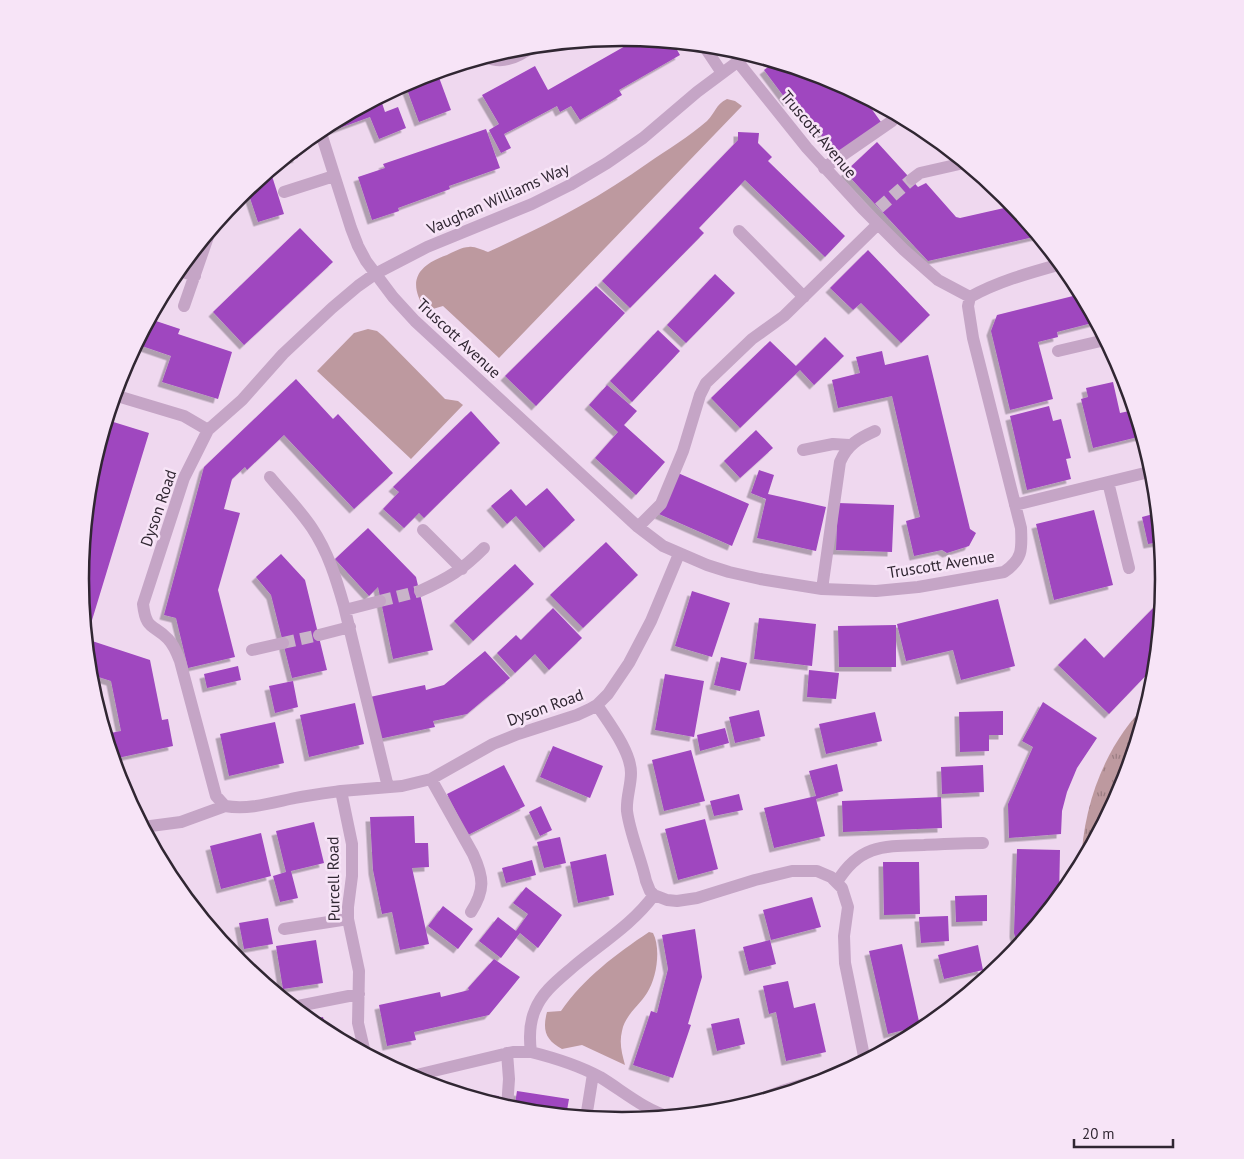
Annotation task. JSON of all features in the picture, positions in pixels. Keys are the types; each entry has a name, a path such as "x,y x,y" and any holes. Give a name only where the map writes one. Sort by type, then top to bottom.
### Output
{"street":[{"path":"709,54 722,73"},
{"path":"497,61 520,56"},
{"name":"Vaughan Williams Way","path":"375,274 427,247 500,218 570,185 643,138 697,92 741,60"},
{"name":"Truscott Avenue","path":"323,138 358,246 375,274 393,298 415,321 638,527 663,546 679,554 729,572 822,589 876,591 909,588 1004,572 1020,556 1022,545 1020,528 973,338 968,306 970,297 938,280 876,216 824,168 745,60"},
{"path":"824,168 892,120"},
{"path":"912,179 920,173 957,165"},
{"path":"284,192 334,176"},
{"path":"638,527 661,504 683,451 700,395 706,383 752,339 784,316 804,297 876,216"},
{"path":"739,230 804,297"},
{"path":"184,306 204,249"},
{"path":"970,297 990,286 1023,274 1053,266"},
{"path":"186,273 195,276"},
{"name":"Dyson Road","path":"225,806 216,796 175,647 168,638 151,627 147,622 144,616 143,604 184,478 208,430 242,400 283,354 332,308 375,274"},
{"path":"1058,351 1099,341"},
{"path":"121,397 184,416 208,430"},
{"path":"822,589 840,462 849,446 859,438 875,431"},
{"path":"803,450 833,444 849,446"},
{"path":"1015,505 1145,473"},
{"path":"270,477 311,526 322,544 336,577 350,627 388,787"},
{"path":"1108,482 1129,568"},
{"path":"423,530 462,569"},
{"path":"420,591 450,577 462,569 484,548"},
{"name":"Dyson Road","path":"341,790 402,786 431,779 494,744 590,710 608,694 629,663 651,621 679,554"},
{"path":"345,610 380,601"},
{"path":"319,635 350,627"},
{"path":"252,650 284,643"},
{"path":"597,705 619,740 629,762 631,775 628,793 628,812 646,881 654,895 667,900 686,900 792,871 817,871 825,873 837,882 845,896 848,907 844,936 845,963 864,1055"},
{"path":"431,779 479,867 482,879 481,890 479,899 471,912"},
{"path":"150,826 181,822 225,806 241,808 259,806 341,790"},
{"name":"Purcell Road","path":"341,790 352,844 353,860 348,919 358,960 358,1023 362,1045"},
{"path":"837,882 848,865 856,858 884,846 983,843"},
{"path":"531,1052 529,1038 531,1020 535,1009 550,986 626,925 645,907 654,895"},
{"path":"284,930 348,919"},
{"path":"301,1005 359,994"},
{"path":"422,1074 507,1053 531,1052 562,1060 592,1074 644,1106 658,1112"},
{"path":"507,1053 509,1080 508,1101"},
{"path":"587,1112 592,1074"}],"green space":[{"path":"727,99 735,101 742,106 499,358 443,306 426,311 420,301 416,283 418,276 428,264 466,247 473,247 488,252 570,212 610,189 686,137 707,121 718,106"},
{"path":"368,329 377,331 383,336 445,399 458,401 463,405 411,459 317,371 354,333"},
{"path":"1138,715 1115,784 1082,848 1086,820 1099,777 1120,737"},
{"path":"649,932 653,933 655,939 657,963 647,993 629,1015 624,1025 621,1044 625,1065 582,1045 562,1049 552,1042 545,1030 547,1012 561,1011 601,967"}],"building":[{"path":"625,46 677,49 680,55 619,90 622,95 580,120 571,106 560,112 557,106 504,134 511,148 501,153 489,130 499,124 482,95 535,66 548,90"},
{"path":"768,67 826,87 858,101 871,108 881,122 836,155 793,98 788,102 764,70"},
{"path":"440,79 451,110 419,122 408,91"},
{"path":"382,103 385,112 398,107 406,128 379,139 370,117 338,129"},
{"path":"486,129 500,168 449,186 450,189 398,208 399,211 372,220 358,177 385,168 383,164"},
{"path":"738,132 759,133 758,143 772,157 768,161 845,236 825,257 745,180 699,228 704,233 630,308 602,281 738,140"},
{"path":"877,142 918,187 926,183 956,217 960,218 1004,208 1031,238 928,261 845,172"},
{"path":"272,177 284,214 258,222 250,198"},
{"path":"300,228 333,262 244,345 213,312"},
{"path":"868,250 930,315 901,343 861,303 853,310 830,288"},
{"path":"715,274 735,293 686,343 667,325"},
{"path":"596,286 625,313 536,406 505,376"},
{"path":"1073,296 1090,324 1057,332 1058,337 1038,342 1053,399 1010,410 991,331 997,315"},
{"path":"156,321 180,329 178,334 232,352 218,399 162,382 171,356 143,346"},
{"path":"658,330 680,351 632,402 610,381"},
{"path":"825,337 844,356 814,385 800,370 740,428 711,398 770,341 796,366"},
{"path":"882,351 885,365 928,355 970,529 976,533 969,546 947,553 942,550 914,556 906,521 920,517 892,396 838,408 832,380 860,373 856,357"},
{"path":"296,379 333,419 338,414 393,473 354,509 284,435 247,470 245,467 232,479 224,509 240,513 218,590 235,657 188,668 176,618 164,615 204,467"},
{"path":"1113,382 1120,413 1128,411 1136,437 1093,448 1081,399 1088,397 1086,388"},
{"path":"607,385 637,411 624,425 665,462 636,495 595,458 618,432 589,405"},
{"path":"1049,406 1053,421 1061,419 1071,458 1066,459 1071,479 1027,490 1010,416"},
{"path":"471,411 500,443 424,518 419,513 404,528 383,509 399,492 393,487"},
{"path":"113,422 149,433 91,624 89,580 93,510 99,475"},
{"path":"756,430 773,448 740,478 724,461"},
{"path":"759,470 774,475 768,494 826,507 816,551 757,538 766,499 751,493"},
{"path":"678,473 749,504 732,546 659,514"},
{"path":"547,488 575,520 544,548 516,516 507,524 491,506 511,489 526,506"},
{"path":"838,503 894,505 892,552 836,550"},
{"path":"1094,510 1113,585 1054,600 1036,524"},
{"path":"1151,514 1154,543 1148,544 1142,517"},
{"path":"368,528 416,577 433,650 393,659 378,587 369,596 335,559"},
{"path":"606,542 638,575 583,628 550,595"},
{"path":"281,554 305,580 327,670 292,678 271,595 256,577"},
{"path":"515,564 534,584 473,641 454,621"},
{"path":"692,591 730,603 712,657 675,646"},
{"path":"998,599 1015,666 961,680 953,650 906,661 897,624"},
{"path":"1154,607 1151,649 1147,675 1109,714 1058,665 1085,638 1104,658"},
{"path":"553,608 582,638 549,670 535,654 515,673 497,653 516,635 521,640"},
{"path":"759,618 816,624 812,666 754,659"},
{"path":"896,625 896,667 839,667 838,626"},
{"path":"92,641 150,660 162,720 168,719 173,746 119,758 111,733 121,731 111,681 98,677"},
{"path":"485,651 510,678 467,714 433,721 435,727 379,739 370,697 425,685 426,690 444,685"},
{"path":"721,657 747,663 740,691 714,685"},
{"path":"238,666 241,680 207,688 204,674"},
{"path":"809,670 839,673 836,699 807,697"},
{"path":"665,674 704,681 694,737 655,730"},
{"path":"293,681 298,707 275,713 269,686"},
{"path":"1043,702 1097,738 1077,768 1067,792 1062,811 1061,834 1009,838 1008,804 1033,747 1022,741"},
{"path":"355,703 364,744 309,757 300,715"},
{"path":"759,710 765,736 735,743 729,717"},
{"path":"1003,711 1003,735 989,735 989,751 960,752 959,712"},
{"path":"875,712 882,741 826,754 819,724"},
{"path":"275,722 284,763 229,776 220,734"},
{"path":"725,728 729,743 700,751 697,735"},
{"path":"553,746 603,766 590,798 540,777"},
{"path":"691,750 705,801 664,811 652,760"},
{"path":"837,764 843,791 816,799 825,836 774,848 764,808 816,796 809,771"},
{"path":"504,765 525,806 468,835 447,794"},
{"path":"983,765 984,792 942,794 941,767"},
{"path":"739,794 743,810 714,816 710,801"},
{"path":"941,797 942,828 843,832 842,801"},
{"path":"541,806 552,830 540,836 529,812"},
{"path":"414,816 415,843 428,843 429,867 412,868 429,944 400,950 392,912 382,914 373,870 370,817"},
{"path":"705,819 718,869 678,880 665,829"},
{"path":"314,822 324,863 291,871 298,898 280,902 273,876 286,872 276,831"},
{"path":"261,833 271,876 221,889 210,846"},
{"path":"560,837 566,863 544,868 537,842"},
{"path":"1017,849 1060,850 1059,884 1016,939 1014,933"},
{"path":"606,854 614,895 578,903 570,862"},
{"path":"532,860 536,875 506,883 502,868"},
{"path":"883,862 919,862 920,914 884,915"},
{"path":"526,887 562,915 538,948 520,933 501,958 479,941 498,917 516,931 528,914 513,903"},
{"path":"987,895 987,921 956,922 955,896"},
{"path":"812,897 821,927 771,940 763,910"},
{"path":"443,906 473,929 458,949 428,926"},
{"path":"948,916 949,941 921,943 919,917"},
{"path":"268,918 273,944 244,949 239,923"},
{"path":"695,929 702,977 688,1024 691,1025 673,1078 633,1065 651,1011 657,1013 668,969 662,935"},
{"path":"316,940 323,983 283,989 276,946"},
{"path":"770,940 776,964 749,971 743,947"},
{"path":"902,944 919,1022 909,1029 888,1034 869,951"},
{"path":"978,945 983,970 944,979 938,955"},
{"path":"494,959 520,977 489,1015 414,1032 416,1040 387,1046 379,1005 440,992 441,997 469,990 468,988"},
{"path":"788,981 794,1008 815,1003 826,1052 786,1061 776,1012 769,1014 763,986"},
{"path":"739,1018 745,1044 717,1051 711,1024"},
{"path":"517,1091 569,1099 567,1110 515,1102"},
{"path":"484,1095 499,1096 499,1098"}],"tunnel":[{"path":"879,208 912,179"},
{"path":"380,601 420,591"},
{"path":"283,643 319,635"}]}
